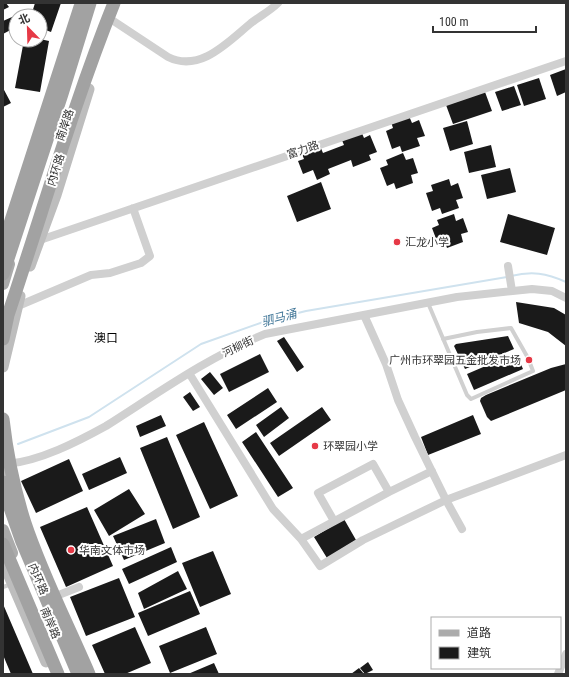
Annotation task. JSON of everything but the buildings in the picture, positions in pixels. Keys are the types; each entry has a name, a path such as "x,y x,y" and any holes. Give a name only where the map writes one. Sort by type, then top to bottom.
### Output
{"highway":[{"path":"3,245 81,3"},
{"name":"内环路","path":"4,277 90,3"},
{"path":"92,67 107,3"},
{"name":"内环路","path":"3,339 8,315 114,3"},
{"path":"3,419 11,470 26,524 47,579 89,674"},
{"name":"内环路","path":"3,482 9,505 22,542 78,674"},
{"name":"内环路","path":"3,544 58,674"}],"main road":[{"path":"3,234 76,3"},
{"name":"南岸路","path":"4,277 95,3"},
{"name":"南岸路","path":"3,317 12,304 78,85 95,42 107,3"},
{"path":"3,367 12,304 40,240 56,195 84,103 92,67 120,3"},
{"path":"78,85 84,103"},
{"path":"3,262 4,277"},
{"path":"3,469 20,530 48,599 82,674"},
{"name":"南岸路","path":"3,504 15,540 72,674"},
{"name":"南岸路","path":"3,530 64,674"},
{"path":"3,562 8,586 51,674"}],"street":[{"path":"28,206 27,187 86,3"},
{"path":"112,20 168,57 178,61 190,62 200,60 216,52 259,16 278,3"},
{"name":"富力路","path":"40,240 566,61"},
{"path":"12,204 27,187"},
{"path":"12,304 91,275 110,274 141,263 150,256 133,208"},
{"path":"508,266 512,291"},
{"name":"河柳街","path":"3,464 38,457 90,435 189,373 236,347 265,334 457,297 532,289 552,291 566,298"},
{"path":"364,315 386,364 398,400 446,500 462,529"},
{"path":"189,373 273,509 301,540 320,566 363,540 446,500 566,455"},
{"path":"334,520 318,493 366,467 373,464 389,492"},
{"path":"301,540 334,520 432,471"},
{"path":"48,599 61,598 79,587"},
{"path":"561,666 566,654"}],"lane":[{"path":"428,303 443,339 467,395 471,399 533,371 528,358 511,328 477,332 443,339"}],"waterway":[{"name":"驷马涌","path":"511,276 532,273 545,275 566,282"},
{"name":"驷马涌","path":"18,444 89,417 201,344 266,321 306,311 507,277"}],"place":[{"name":"汇龙小学","path":"397,242"},
{"name":"广州市环翠园五金批发市场","path":"529,360"},
{"name":"环翠园小学","path":"315,446"},
{"name":"华南文体市场","path":"71,550"}],"district":[{"name":"澳口","path":"106,338"}]}
